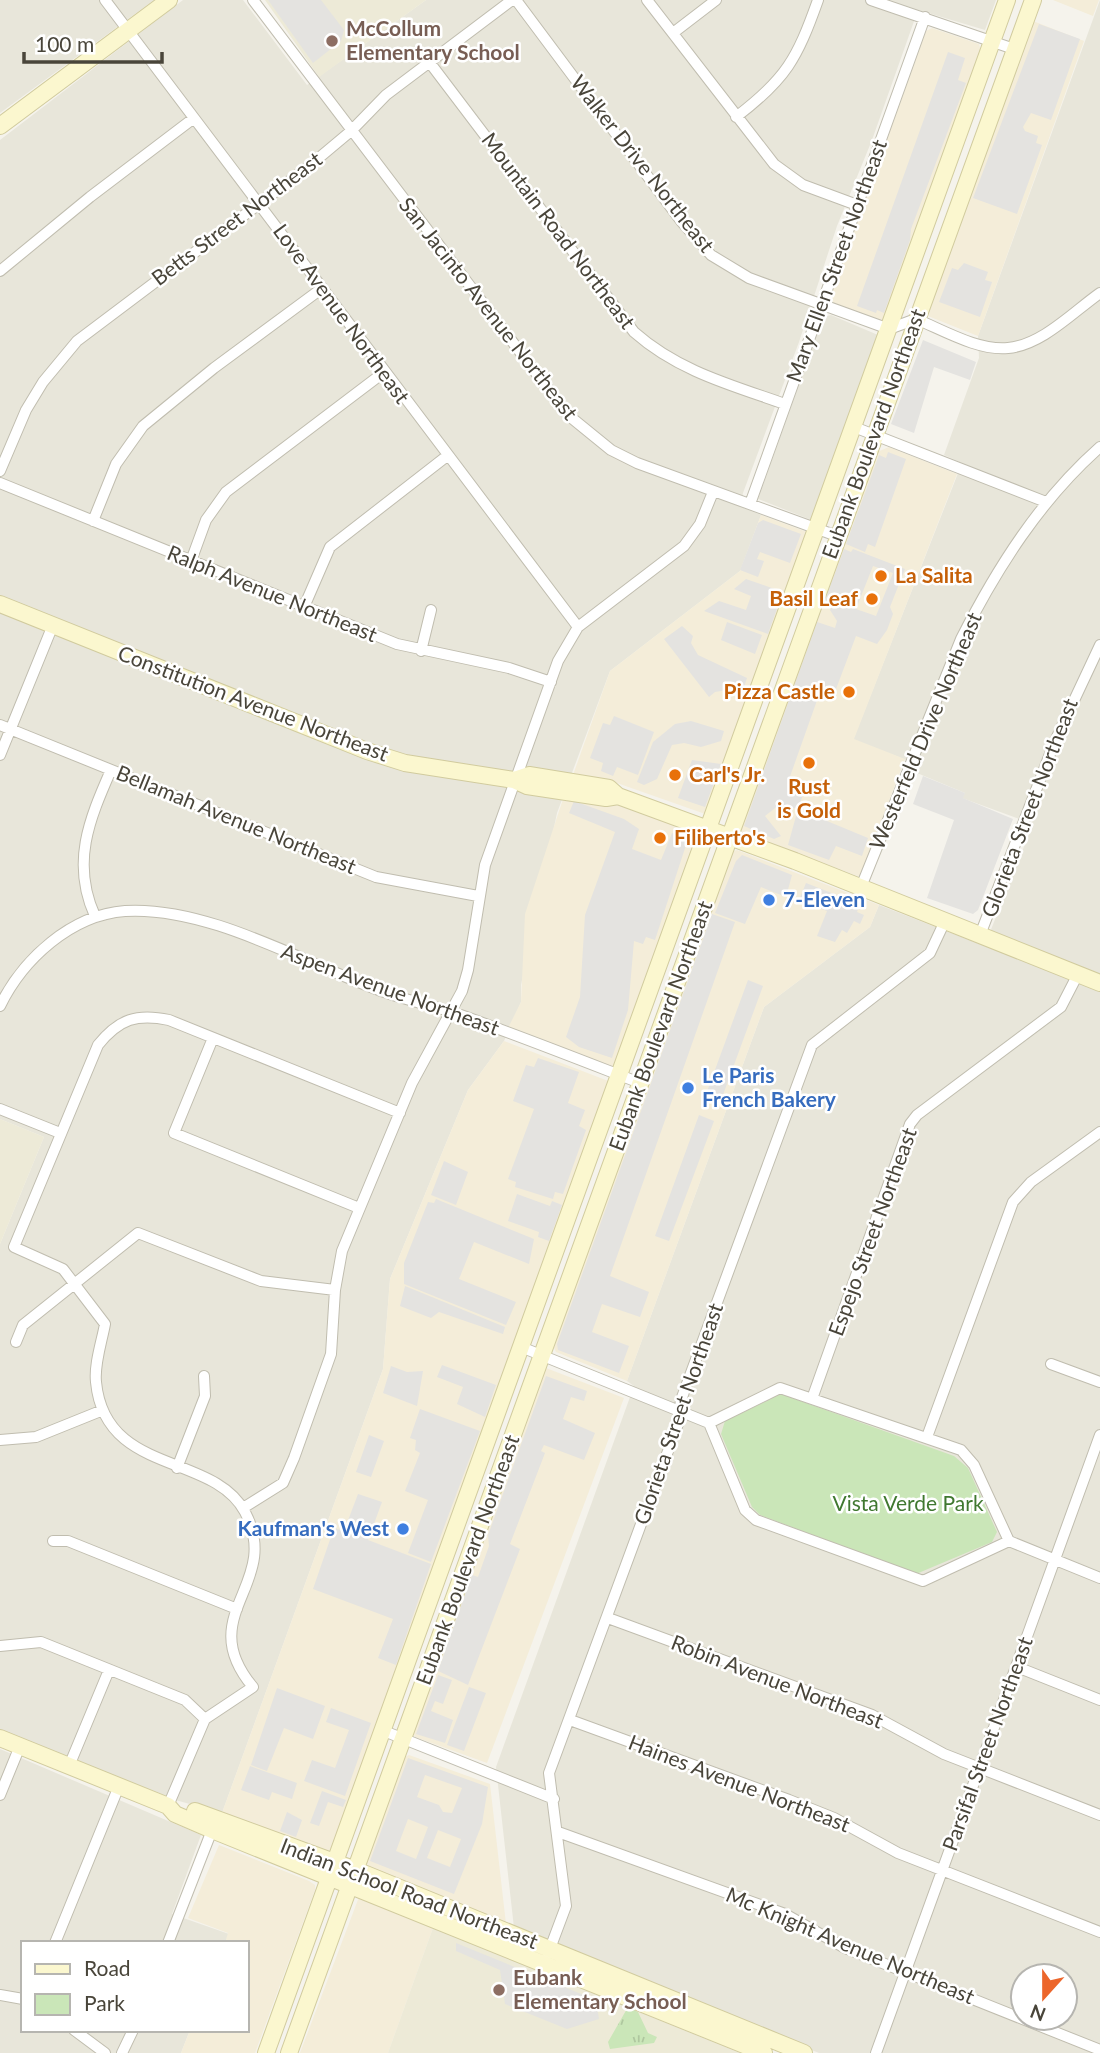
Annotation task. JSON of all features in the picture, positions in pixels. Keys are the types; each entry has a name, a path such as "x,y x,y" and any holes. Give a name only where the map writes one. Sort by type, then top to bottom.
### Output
{"main road":[{"path":"0,126 169,0"},
{"name":"Eubank Boulevard Northeast","path":"266,2053 334,1871 1007,0"},
{"name":"Eubank Boulevard Northeast","path":"289,2053 1033,0"},
{"path":"943,177 965,185"},
{"name":"Constitution Avenue Northeast","path":"0,604 367,751 405,762 514,780 529,775 609,788 618,796 1099,980"},
{"path":"747,724 767,732"},
{"path":"661,964 681,972"},
{"path":"576,1196 597,1204"},
{"path":"467,1497 488,1505"},
{"path":"425,1616 445,1624"},
{"name":"Indian School Road Northeast","path":"0,1738 168,1806 175,1814 214,1825 353,1877 547,1956 804,2053"},
{"name":"Indian School Road Northeast","path":"547,1956 764,2053"},
{"path":"284,2006 303,2014"}],"street":[{"name":"Love Avenue Northeast","path":"105,0 260,204 383,373 578,627"},
{"name":"San Jacinto Avenue Northeast","path":"253,0 568,415 611,450 713,492 837,536"},
{"name":"Betts Street Northeast","path":"0,471 26,410 43,382 77,341 260,204 351,131 374,104 514,0"},
{"name":"Walker Drive Northeast","path":"514,0 681,221 711,255 749,278 889,329"},
{"path":"648,0 762,152 789,176 822,194 857,205"},
{"path":"673,33 716,0"},
{"path":"736,117 778,83 793,62 818,0"},
{"path":"871,0 1014,49"},
{"name":"Mary Ellen Street Northeast","path":"750,504 925,18"},
{"name":"Mountain Road Northeast","path":"430,63 634,332 652,348 684,367 785,404"},
{"path":"0,271 50,228 194,118"},
{"path":"93,521 116,464 143,426 214,368 321,289"},
{"path":"889,329 916,319 981,345 1009,348 1037,339 1100,293"},
{"path":"191,561 206,520 226,492 383,373"},
{"path":"854,427 1046,502"},
{"name":"Westerfeld Drive Northeast","path":"861,887 961,639 1013,548 1046,502 1100,447"},
{"path":"304,607 330,547 447,456"},
{"name":"Ralph Avenue Northeast","path":"0,484 304,607 421,651 509,668 551,682"},
{"path":"243,1508 283,1483 294,1458 331,1354 335,1290 342,1251 412,1083 452,1013 468,970 478,896 514,780 562,652 578,627 684,546 700,524 713,492"},
{"path":"421,651 431,610"},
{"path":"0,755 5,727 53,625"},
{"name":"Glorieta Street Northeast","path":"980,935 1055,741 1100,645"},
{"name":"Bellamah Avenue Northeast","path":"5,727 376,877 478,896"},
{"path":"0,1006 18,976 38,953 61,934 95,916 85,890 82,851 86,831 111,770"},
{"name":"Aspen Avenue Northeast","path":"95,916 123,911 184,915 379,990 452,1013 640,1083"},
{"name":"Glorieta Street Northeast","path":"547,1956 566,1906 549,1773 608,1618 681,1412 681,1400 812,1045 930,953 945,921"},
{"name":"Espejo Street Northeast","path":"813,1396 911,1125 918,1115 1061,1007 1078,974"},
{"path":"168,1806 205,1719 253,1687 233,1657 231,1630 256,1556 252,1528 243,1508 224,1488 142,1453 120,1434 103,1410 95,1381 105,1324 63,1269 14,1247 98,1045 122,1022 135,1016 149,1015 213,1038 400,1113"},
{"path":"213,1038 174,1133 359,1208"},
{"path":"0,1109 60,1133"},
{"path":"927,1437 1013,1202 1031,1182 1100,1132"},
{"path":"16,1342 23,1325 138,1233 261,1281 335,1290"},
{"path":"521,1347 709,1423 745,1510 756,1520 923,1581 1009,1541"},
{"path":"1051,1364 1100,1381"},
{"path":"177,1468 205,1396 204,1376"},
{"path":"709,1423 780,1388 813,1396 927,1437 967,1455 1009,1541 1100,1578"},
{"path":"0,1440 36,1437 103,1410"},
{"name":"Parsifal Street Northeast","path":"876,2053 1100,1435"},
{"path":"53,1541 68,1541 237,1609"},
{"name":"Robin Avenue Northeast","path":"608,1618 872,1715 944,1754 1100,1815"},
{"path":"0,1646 41,1642 185,1700 205,1719"},
{"path":"1017,1667 1100,1700"},
{"path":"69,1766 109,1670"},
{"name":"Haines Avenue Northeast","path":"570,1720 834,1818 898,1853 1100,1933"},
{"path":"384,1731 554,1799"},
{"path":"0,1795 20,1746"},
{"path":"56,1941 119,1786"},
{"path":"169,1941 214,1825"},
{"name":"Mc Knight Avenue Northeast","path":"558,1832 785,1914 845,1948 1100,2050"},
{"path":"0,1995 21,1998"},
{"path":"77,2032 105,2053"},
{"path":"122,2053 132,2032"}],"shaded area":[{"path":"0,0 154,0 0,113"},
{"path":"183,0 243,0 307,85 426,0 996,0 985,30 918,10 872,140 837,226 799,342 743,493 741,507 761,515 740,571 610,671 557,813 521,985 521,1002 504,1041 468,1090 390,1279 383,1369 222,1813 161,1796 0,1730 0,1244 44,1137 0,1119 0,140"},
{"name":"McCollum Elementary School","path":"265,0 426,0 319,77"},
{"path":"268,0 321,0 344,30 341,41 313,63"},
{"path":"1053,0 1099,0 1093,16"},
{"path":"1100,0 1100,974 990,932 1033,824 962,798 965,793 917,773 920,765 853,740 962,463 944,455 979,358 978,336"},
{"path":"1033,21 1084,41 978,336 928,316 926,311"},
{"path":"1039,24 1080,39 1051,120 1031,113 1023,127 1025,131 1038,136 1036,143 1042,145 1017,214 973,198"},
{"path":"932,28 979,44 981,51 886,317 881,320 833,303 830,297 926,31"},
{"path":"948,52 965,58 958,80 966,83 911,229 910,240 884,313 877,310 876,313 857,306"},
{"path":"964,263 988,272 985,280 992,282 980,317 939,302 952,268 958,270"},
{"path":"831,315 878,335 814,521 758,499 823,317"},
{"path":"923,340 976,362 970,380 934,367 914,433 891,424"},
{"path":"889,447 957,474 854,739 905,759 860,877 739,831 877,452"},
{"path":"888,452 906,459 875,547 868,544 865,552 846,544 879,455 886,458"},
{"path":"761,515 810,533 708,815 617,783 573,775 610,671 740,571"},
{"path":"763,520 801,534 790,563 760,552 757,559 764,561 758,577 740,570 758,523"},
{"path":"844,549 851,552 853,549 905,569 890,607 893,614 887,630 877,644 856,636 833,697 820,692 787,785 804,792 798,809 779,805 765,816 781,836 774,839 744,826 817,622 835,628 837,621 830,610 833,603 825,600","holes":["873,566 893,573 876,616 856,609"]},
{"path":"746,579 783,592 768,634 704,611 719,601 746,610 751,596 734,589"},
{"path":"727,622 762,635 755,654 721,640"},
{"path":"682,626 693,636 691,643 698,655 747,678 744,687 715,692 709,697 664,639"},
{"path":"614,716 654,732 638,775 617,767 613,776 601,771 603,763 590,758 603,723 610,725"},
{"path":"691,721 724,731 721,741 701,747 684,743 672,745 657,779 644,785 637,782 653,742 675,724"},
{"path":"692,760 721,764 705,807 678,798"},
{"path":"923,776 965,793 963,798 1013,819 978,910 973,914 927,898 954,820 913,804"},
{"path":"564,796 610,803 652,814 695,832 701,841 618,1070 508,1028 521,1002 525,914"},
{"path":"574,801 624,819 639,829 632,849 661,860 672,833 688,839 655,940 646,937 643,944 634,941 628,1010 612,1058 579,1047 566,1037 580,997 585,915 615,832 569,813"},
{"path":"798,809 868,838 862,856 836,846 829,860 788,845"},
{"path":"737,850 879,905 870,927 764,1007 627,1381 556,1352 553,1346 730,852"},
{"path":"742,855 792,875 786,897 761,887 745,924 715,913 736,861"},
{"path":"806,883 860,904 857,912 864,915 860,924 854,921 847,933 842,930 835,942 817,936 827,911 799,900"},
{"path":"879,905 1100,991 1100,2053 819,2053 514,1928 496,1767 634,1386 627,1381 764,1007 870,927"},
{"path":"712,914 735,922 610,1276 649,1292 640,1317 602,1304 592,1332 629,1346 619,1373 558,1350 557,1344"},
{"path":"748,980 763,986 720,1103 705,1097"},
{"path":"504,1041 611,1082 334,1848 325,1853 222,1813 383,1369 390,1279 468,1090"},
{"path":"538,1058 579,1072 568,1103 585,1110 579,1126 586,1130 563,1194 555,1192 553,1199 515,1187 516,1182 508,1179 534,1109 513,1101 526,1065 534,1067"},
{"path":"699,1115 714,1121 669,1241 655,1236"},
{"path":"0,1119 44,1137 0,1244"},
{"path":"444,1161 468,1172 456,1205 431,1195"},
{"path":"517,1194 550,1206 552,1201 562,1205 549,1241 538,1237 539,1232 508,1221"},
{"path":"436,1199 534,1239 529,1264 474,1242 459,1279 516,1302 506,1325 404,1284 404,1263 428,1202 434,1203"},
{"path":"405,1286 505,1327 503,1334 439,1312 431,1318 400,1306"},
{"path":"442,1365 496,1385 485,1417 457,1404 463,1387 437,1377"},
{"path":"391,1366 407,1372 423,1371 417,1406 383,1393"},
{"path":"546,1368 624,1398 487,1763 415,1737 413,1732"},
{"path":"546,1376 587,1391 584,1401 571,1397 563,1419 595,1433 584,1460 544,1445 541,1451 545,1453 510,1544 520,1549 468,1685 438,1671 472,1575 478,1577 489,1546 488,1535"},
{"path":"420,1409 480,1431 431,1562 408,1553 428,1500 405,1491 420,1453 415,1450 416,1440 410,1438"},
{"path":"369,1435 384,1441 371,1477 356,1472"},
{"path":"358,1494 382,1502 368,1540 431,1564 396,1665 378,1658 393,1619 313,1589 334,1528 344,1531"},
{"path":"438,1675 452,1680 443,1704 435,1701 431,1711 453,1720 445,1743 416,1734"},
{"path":"469,1687 486,1693 464,1751 447,1745"},
{"path":"277,1688 325,1706 313,1739 284,1728 267,1771 251,1765"},
{"path":"331,1708 371,1723 345,1796 304,1781 312,1760 335,1768 349,1730 326,1722"},
{"path":"0,1749 201,1835 172,1914 229,1934 226,1941 21,1941 21,2032 189,2032 181,2053 0,2053"},
{"path":"409,1755 490,1784 506,1924 370,1869 365,1864 403,1758"},
{"path":"408,1758 488,1787 482,1824 454,1894 370,1861","holes":["425,1775 462,1788 452,1813 443,1812 439,1805 417,1797","408,1819 428,1827 416,1859 396,1851","438,1830 461,1839 450,1867 427,1858"]},
{"path":"250,1766 297,1783 292,1799 272,1792 269,1800 241,1790"},
{"path":"322,1791 346,1800 343,1807 328,1802 319,1826 310,1823"},
{"path":"287,1812 302,1820 296,1837 280,1831"},
{"path":"219,1845 315,1885 255,2053 181,2053 189,2032 248,2032 248,1941 226,1941 228,1933 188,1918"},
{"path":"359,1897 433,1928 388,2053 300,2053"},
{"name":"Eubank Elementary School","path":"433,1928 740,2053 388,2053"},
{"path":"456,1943 596,2000 599,2019 567,2029 505,2004 500,1970 456,1951"}],"green space":[{"name":"Vista Verde Park","path":"781,1394 954,1456 968,1468 997,1532 992,1542 916,1574 760,1515 752,1507 721,1434 725,1421"},
{"path":"628,2007 638,2012 648,2033 657,2037 654,2043 610,2049 608,2042"}],"place":[{"name":"McCollum Elementary School","path":"332,41"},
{"name":"La Salita","path":"881,576"},
{"name":"Basil Leaf","path":"872,599"},
{"name":"Pizza Castle","path":"849,692"},
{"name":"Rust is Gold","path":"809,763"},
{"name":"Carl's Jr.","path":"675,775"},
{"name":"Filiberto's","path":"660,838"},
{"name":"7-Eleven","path":"769,900"},
{"name":"Le Paris French Bakery","path":"688,1088"},
{"name":"Kaufman's West","path":"403,1529"},
{"name":"Eubank Elementary School","path":"499,1990"}]}
